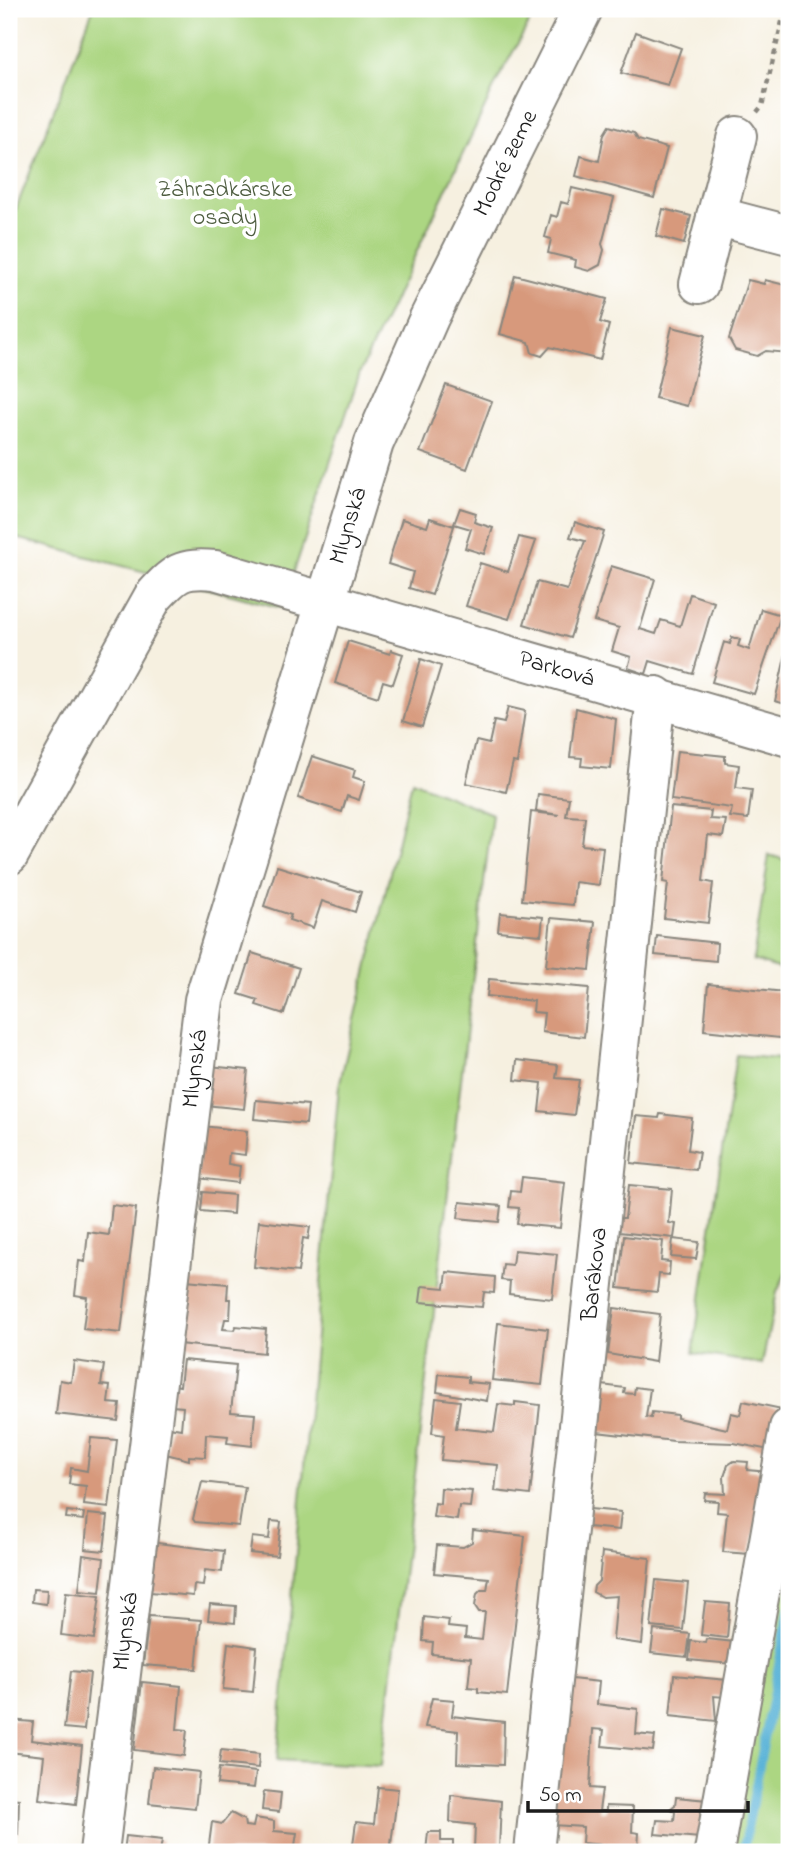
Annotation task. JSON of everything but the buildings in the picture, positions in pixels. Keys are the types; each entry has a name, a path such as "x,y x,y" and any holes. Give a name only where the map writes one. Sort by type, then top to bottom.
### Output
{"street":[{"name":"Modré zeme","path":"429,318 583,9"},
{"path":"699,284 737,136"},
{"path":"716,216 789,235"},
{"name":"Mlynská","path":"99,1852 204,1000 374,443 429,318"},
{"name":"Parková","path":"9,855 153,597 174,574 192,568 215,570 656,696 789,737"},
{"name":"Barákova","path":"534,1852 656,696"},
{"path":"714,1852 789,1428"}],"path":[{"path":"737,136 762,106 785,9"}],"green space":[{"name":"Záhradkárske osady","path":"93,9 537,9 499,77 360,372 282,608 9,536 9,227"},
{"path":"412,781 492,814 381,1766 277,1760 339,1086"},
{"path":"769,855 789,861 789,972 753,960"},
{"path":"736,1055 789,1060 789,1266 777,1292 762,1364 693,1353"},
{"path":"789,1474 789,1852 720,1852"}],"waterway":[{"path":"743,1852 789,1610"}]}
